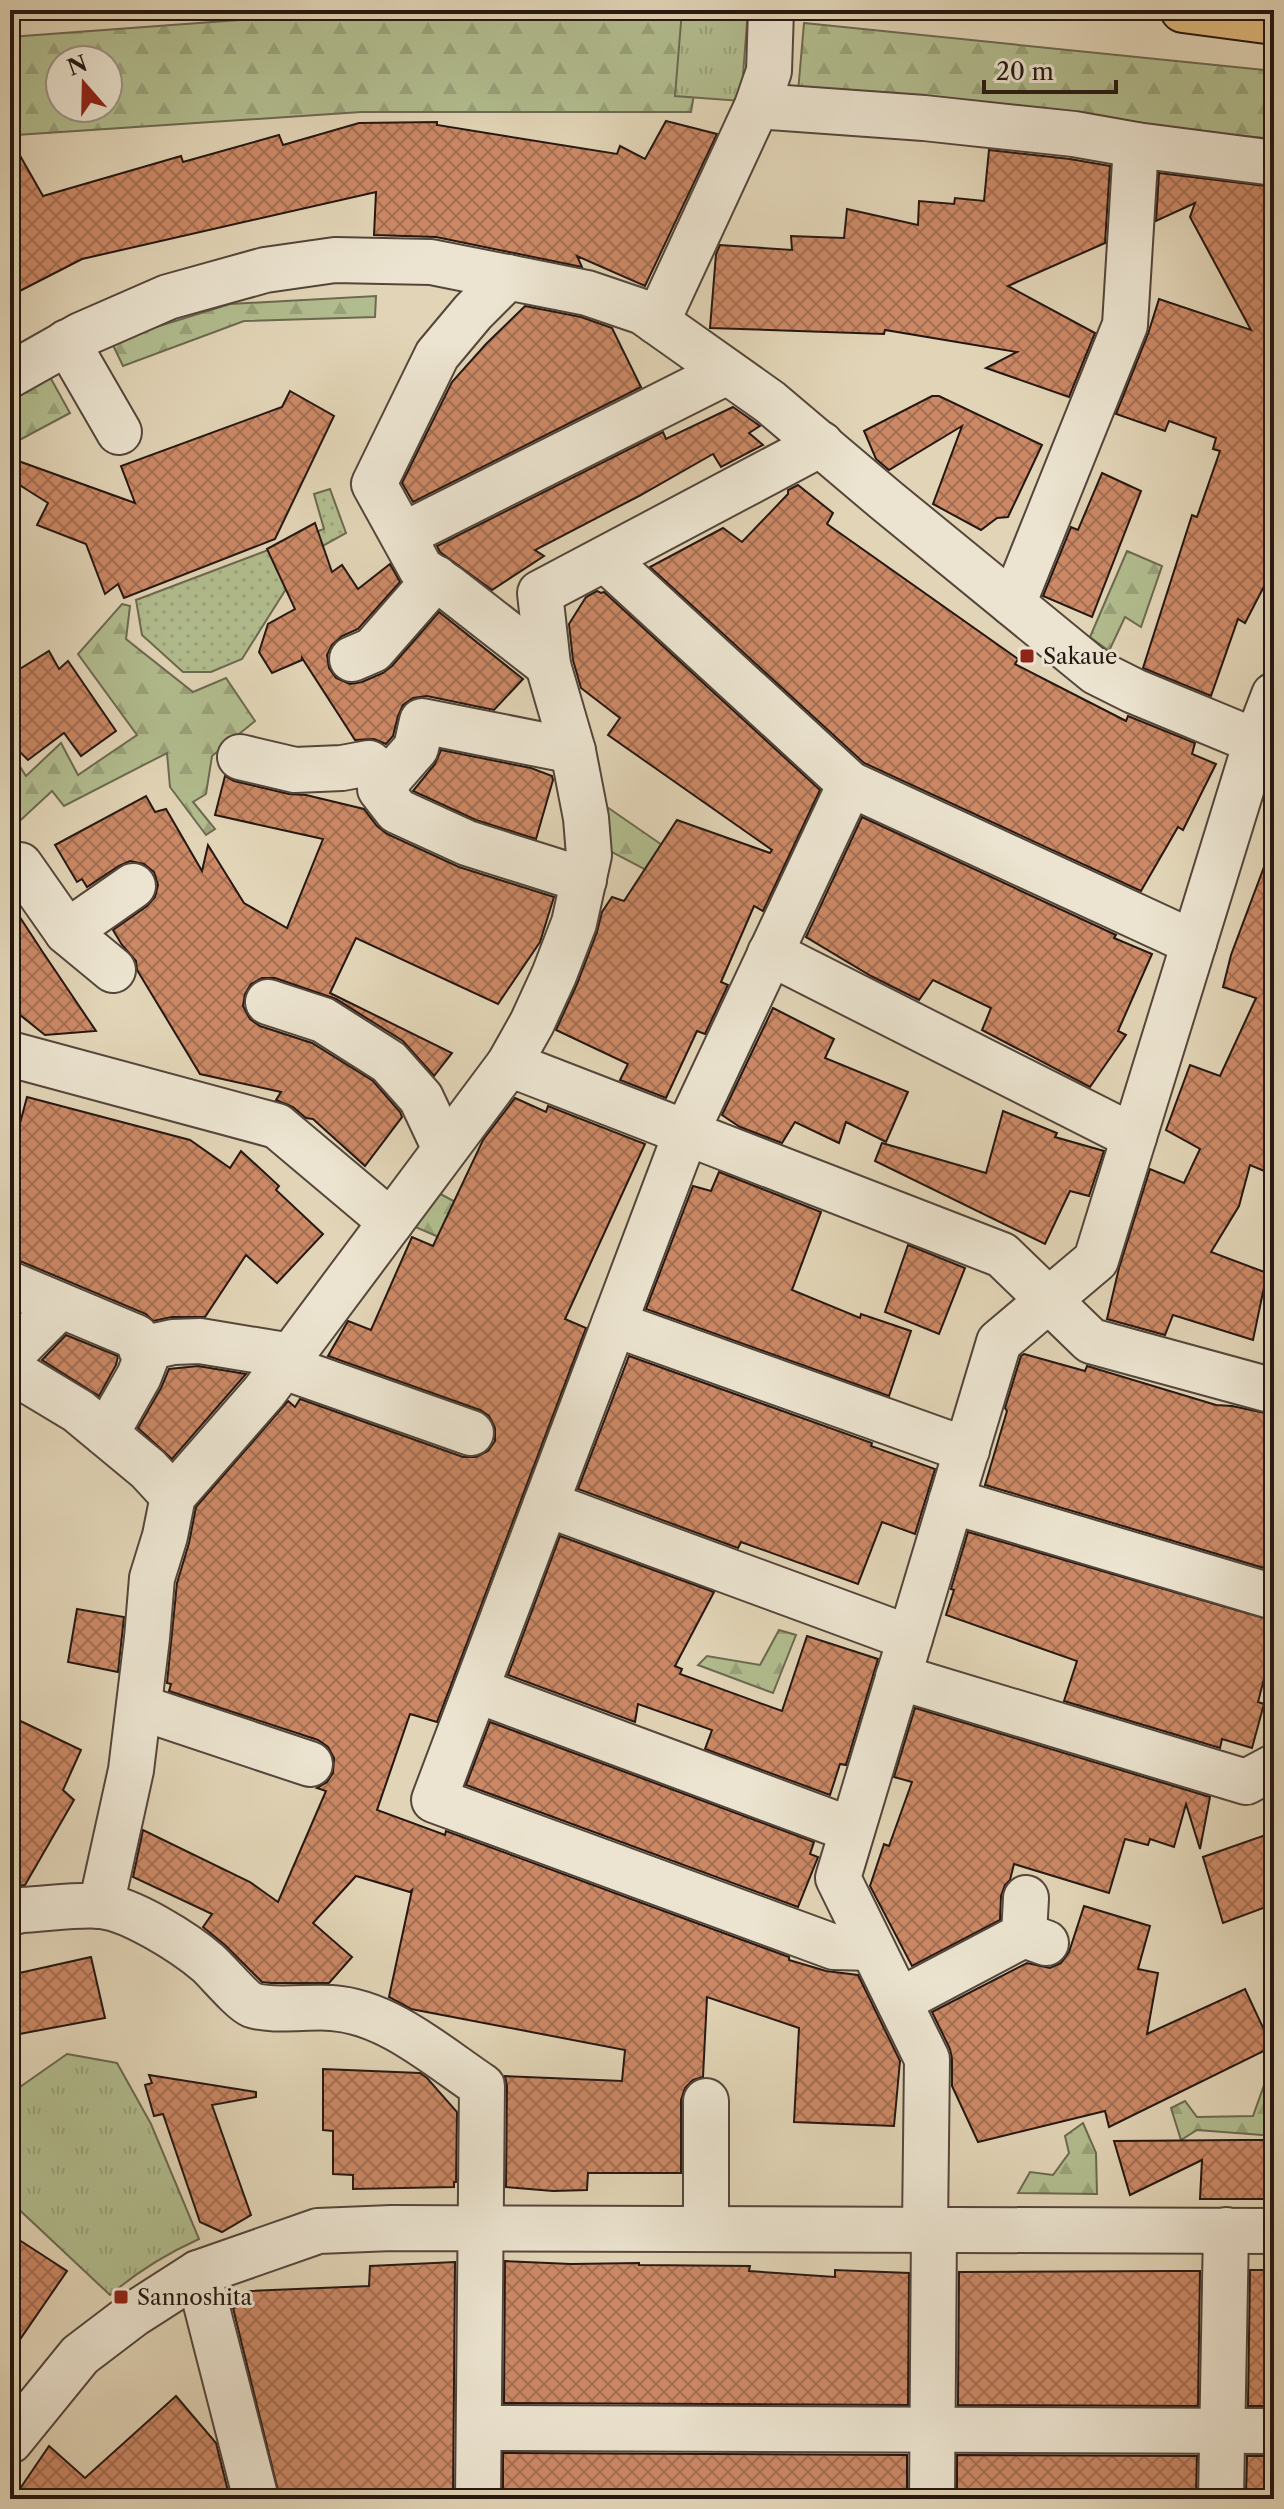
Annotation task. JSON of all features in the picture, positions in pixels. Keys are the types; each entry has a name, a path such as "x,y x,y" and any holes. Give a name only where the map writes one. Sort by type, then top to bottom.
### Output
{"highway":[{"path":"1183,10 1274,22"}],"street":[{"path":"657,322 757,106 769,71 771,10"},
{"path":"757,106 924,118 1074,134 1274,163"},
{"path":"1013,604 1125,325 1136,145"},
{"path":"10,375 67,342 168,297 265,270 335,260 431,262 587,293 643,312 770,402 1096,672 1265,745"},
{"path":"508,277 437,355 374,484 421,569 548,665"},
{"path":"67,342 119,432"},
{"path":"403,535 727,372"},
{"path":"101,1906 131,1770 152,1578 173,1496 264,1392 509,1064 532,1023 574,923 589,855 587,830 573,751 548,665 540,593 821,444"},
{"path":"605,559 850,784 1194,943"},
{"path":"352,659 373,650 436,578"},
{"path":"932,2499 934,2429 927,2059 838,1878 999,1342 1096,1260 1194,943 1265,745 1274,695"},
{"path":"384,784 416,748 422,721 573,751"},
{"path":"240,757 295,770 342,768 369,763 397,811 467,843 584,880"},
{"path":"850,784 686,1133 434,1800 834,1947 872,1948"},
{"path":"10,870 20,865 67,932 113,970"},
{"path":"67,932 133,886"},
{"path":"770,953 1134,1137"},
{"path":"268,1002 323,1020 389,1062 421,1098 445,1149"},
{"path":"10,1054 277,1126 391,1222"},
{"path":"509,1064 1002,1255 1091,1341 1274,1391"},
{"path":"10,1284 136,1337 146,1358 106,1434"},
{"path":"10,1356 60,1306"},
{"path":"614,1324 967,1450"},
{"path":"141,1349 173,1342 200,1341 287,1361 471,1433"},
{"path":"10,1370 78,1411 148,1469 173,1496"},
{"path":"951,1501 1274,1597"},
{"path":"546,1504 904,1657 1246,1782 1274,1767"},
{"path":"476,1690 852,1830"},
{"path":"139,1707 310,1764"},
{"path":"10,1913 101,1906 124,1912 169,1936 206,1961 251,2005 332,2008 363,2014 402,2032 482,2086 478,2499"},
{"path":"899,2001 1032,1925"},
{"path":"706,2101 706,2228"},
{"path":"12,2434 80,2355 134,2314 198,2273 318,2231 392,2228 1274,2231"},
{"path":"1221,2499 1226,2230"},
{"path":"198,2273 256,2499"},
{"path":"480,2428 1274,2431"}],"green space":[{"path":"682,10 748,10 741,101 675,96"},
{"path":"359,11 743,12 699,64 691,112 361,112 16,135 10,138 10,37"},
{"path":"804,23 1274,71 1274,139 798,92"},
{"path":"376,296 375,317 244,321 123,366 111,341 230,304"},
{"path":"50,377 70,413 10,445 10,400"},
{"path":"330,489 346,533 308,554 242,659 211,672 183,672 142,635 136,600 324,529 314,494"},
{"path":"1127,551 1162,566 1141,627 1125,617 1109,651 1090,637"},
{"path":"122,604 130,606 126,639 193,692 226,678 255,721 212,756 206,794 193,802 215,829 206,835 170,787 167,753 64,806 52,791 10,830 10,768 17,762 26,776 61,743 78,775 137,735 78,654"},
{"path":"607,807 678,856 665,880 606,849"},
{"path":"435,1191 494,1223 502,1264 413,1226"},
{"path":"779,1630 796,1635 773,1693 698,1665 707,1656 760,1665"},
{"path":"67,2054 117,2063 151,2124 199,2239 153,2264 110,2295 10,2201 10,2094"},
{"path":"1273,2060 1274,2136 1197,2130 1181,2140 1171,2108 1185,2101 1197,2117 1253,2116"},
{"path":"1083,2123 1096,2153 1097,2194 1018,2193 1030,2172 1053,2175 1069,2153 1065,2136"}],"building":[{"path":"666,121 717,134 645,286 577,256 582,267 436,237 374,235 376,192 82,259 10,296 10,138 43,196 181,156 183,162 279,135 283,145 359,123 437,122 437,125 617,154 620,146 645,159"},
{"path":"989,150 1110,166 1105,243 1008,286 1095,333 1069,397 986,368 1017,352 885,330 884,334 710,328 716,254 720,245 792,250 791,236 844,238 847,209 918,225 919,201 954,204 955,198 984,201"},
{"path":"1159,173 1274,187 1274,567 1245,623 1238,619 1211,696 1143,668 1192,515 1197,517 1220,451 1213,449 1216,438 1169,421 1165,431 1116,414 1159,299 1251,330 1190,217 1195,203 1156,221"},
{"path":"525,306 581,317 612,328 641,387 413,502 402,483 452,382"},
{"path":"290,391 334,416 275,539 124,598 118,584 105,594 86,544 37,525 48,503 10,479 10,458 135,503 121,466 282,407"},
{"path":"932,396 939,396 1042,445 1008,517 997,518 981,530 933,504 962,426 889,470 876,459 864,431"},
{"path":"733,407 760,426 749,433 763,445 721,467 713,454 535,550 544,556 492,590 440,552 437,546 663,432 666,439"},
{"path":"1102,473 1141,491 1092,617 1043,596 1071,527 1078,530"},
{"path":"798,485 833,513 827,524 1018,659 1015,664 1126,721 1128,716 1195,743 1192,754 1216,764 1183,830 1178,827 1141,891 864,763 650,567 723,528 742,542 788,494 788,490"},
{"path":"315,523 332,572 342,565 358,589 390,564 400,582 358,629 342,636 332,645 327,655 329,668 336,678 350,684 383,673 439,612 523,679 494,710 427,696 413,698 403,705 393,736 386,744 374,739 355,740 302,658 272,673 259,652 268,624 295,609 267,549"},
{"path":"597,591 604,592 820,790 763,911 754,906 721,982 728,985 705,1034 697,1031 666,1098 620,1080 628,1064 556,1030 577,984 602,912 612,897 624,901 677,820 770,853 772,850 608,735 620,718 581,688 573,660 569,624 586,597"},
{"path":"49,651 59,669 68,661 116,731 81,756 64,733 28,760 10,742 10,675"},
{"path":"441,750 531,768 552,776 536,839 476,820 413,791 435,764"},
{"path":"225,776 234,781 364,809 387,834 459,867 554,897 540,942 498,1004 356,938 330,993 452,1053 434,1076 403,1041 336,999 275,978 262,978 251,984 243,1006 250,1019 260,1026 312,1043 373,1081 400,1112 402,1117 365,1166 313,1119 276,1100 281,1092 200,1074 137,970 136,961 113,930 155,897 158,885 154,872 144,864 130,861 87,887 82,879 77,882 55,845 146,796 155,812 166,809 202,871 208,845 244,903 287,928 323,839 215,815"},
{"path":"862,817 1152,954 1118,1031 1126,1035 1090,1087 982,1030 991,1008 933,980 919,1000 871,976 806,937"},
{"path":"1270,851 1274,852 1274,1175 1250,1165 1239,1206 1211,1252 1267,1273 1253,1340 1173,1315 1165,1335 1107,1319 1119,1268 1150,1169 1184,1183 1200,1149 1166,1130 1190,1065 1220,1076 1256,998 1223,987 1231,955"},
{"path":"10,902 96,1031 45,1035 10,1007"},
{"path":"773,1008 834,1039 825,1058 908,1092 886,1142 846,1122 839,1143 795,1122 782,1143 740,1127 722,1115"},
{"path":"27,1097 190,1140 230,1168 241,1151 279,1186 276,1190 323,1234 277,1283 246,1255 205,1317 172,1317 153,1321 146,1314 20,1261 10,1260 10,1161"},
{"path":"515,1098 546,1112 548,1106 645,1144 565,1319 586,1328 437,1722 410,1714 377,1810 445,1835 446,1831 789,1957 789,1960 826,1971 858,1975 900,2061 894,2126 794,2122 799,2028 707,1997 703,2077 693,2080 685,2088 681,2100 681,2173 588,2173 587,2190 506,2187 505,2076 622,2081 625,2050 411,2009 389,1997 412,1890 410,1892 356,1876 313,1923 352,1957 329,1983 271,1983 262,1982 203,1927 212,1914 133,1877 143,1830 250,1882 278,1902 326,1791 317,1788 327,1782 333,1773 334,1758 328,1747 318,1740 169,1691 171,1684 167,1683 177,1583 196,1507 288,1401 295,1407 300,1399 463,1457 476,1457 488,1451 495,1441 495,1428 489,1416 480,1410 328,1356 348,1321 371,1330 412,1237 433,1246 483,1140"},
{"path":"1003,1111 1057,1133 1055,1137 1104,1151 1089,1196 1070,1191 1045,1244 875,1161 882,1143 986,1173"},
{"path":"719,1172 821,1212 792,1290 860,1318 861,1314 911,1331 889,1396 646,1309 693,1186 711,1191"},
{"path":"908,1245 965,1268 939,1334 885,1312"},
{"path":"66,1335 118,1356 99,1396 42,1360"},
{"path":"1024,1354 1085,1371 1087,1366 1216,1405 1274,1415 1274,1571 985,1485 1007,1411 1005,1408"},
{"path":"629,1356 872,1443 871,1446 935,1469 915,1534 882,1522 858,1584 741,1542 738,1548 578,1489"},
{"path":"198,1366 246,1374 172,1459 138,1428 169,1369"},
{"path":"968,1532 1274,1621 1274,1640 1258,1702 1264,1704 1252,1748 1222,1739 1220,1748 1064,1701 1077,1661 946,1615"},
{"path":"560,1536 714,1592 675,1666 682,1669 680,1674 782,1711 807,1636 878,1659 846,1765 840,1764 830,1795 705,1749 712,1730 638,1704 635,1722 508,1675"},
{"path":"77,1609 124,1617 118,1672 68,1662"},
{"path":"915,1708 1210,1797 1200,1849 1186,1804 1174,1847 1150,1839 1148,1845 1125,1839 1109,1893 1014,1864 1001,1896 1000,1920 912,1966 870,1886 884,1844 889,1846 912,1782 894,1777"},
{"path":"10,1716 81,1750 63,1790 74,1800 25,1885 10,1887"},
{"path":"490,1722 814,1842 810,1854 818,1857 798,1907 466,1785"},
{"path":"1274,1832 1274,1904 1223,1923 1203,1857"},
{"path":"1084,1906 1150,1926 1138,1969 1158,1973 1147,2034 1245,1989 1272,2047 1109,2127 1105,2111 978,2142 952,2086 950,2049 932,2012 1027,1963 1050,1968 1061,1963 1069,1952"},
{"path":"91,1957 105,2018 14,2035 10,2015 10,1975"},
{"path":"323,2069 420,2073 427,2078 457,2112 454,2187 353,2189 353,2175 333,2174 333,2131 323,2130"},
{"path":"149,2075 256,2092 256,2097 212,2105 251,2215 222,2232 200,2222 163,2114 154,2116 145,2085 152,2083"},
{"path":"1274,2140 1274,2199 1200,2199 1202,2160 1130,2195 1114,2141"},
{"path":"10,2234 67,2271 10,2354"},
{"path":"505,2261 750,2266 749,2271 835,2277 835,2270 909,2273 908,2405 504,2403"},
{"path":"455,2262 453,2499 364,2499 364,2495 280,2499 233,2308 252,2301 248,2291 369,2286 370,2266"},
{"path":"1250,2270 1274,2270 1274,2406 1248,2406"},
{"path":"1200,2271 1198,2406 958,2405 959,2272"},
{"path":"176,2396 216,2443 230,2499 13,2499 49,2446 85,2478"},
{"path":"503,2453 907,2455 907,2499 672,2499 555,2494 555,2499 503,2499"},
{"path":"957,2455 1197,2456 1196,2496 957,2499"},
{"path":"1247,2456 1274,2456 1274,2493 1246,2494"}],"place":[{"name":"Sakaue","path":"1027,656"},
{"name":"Sannoshita","path":"121,2297"}]}
